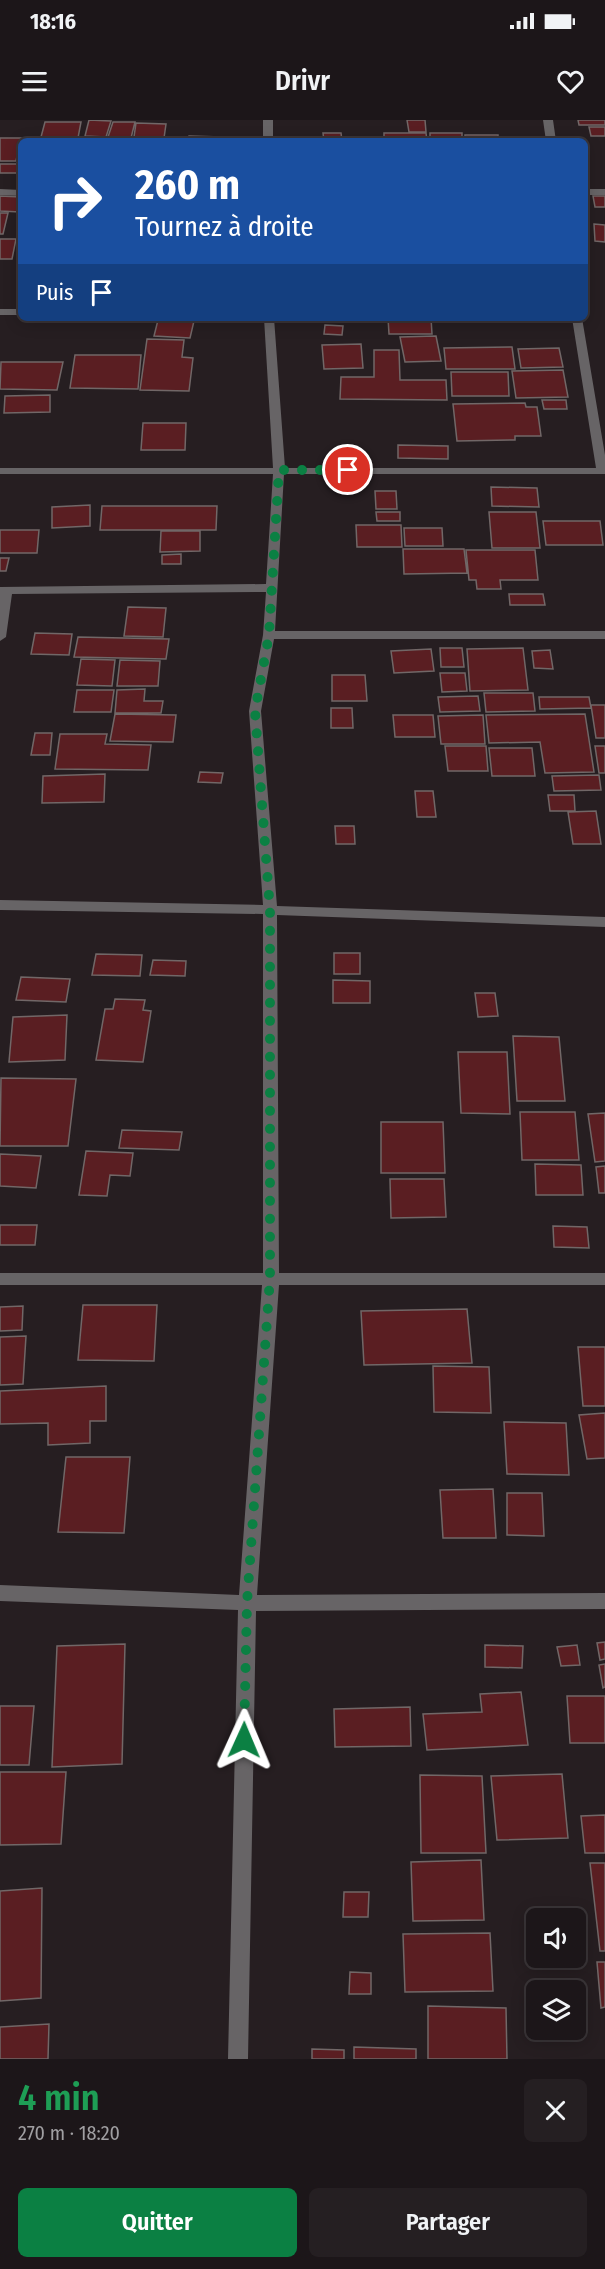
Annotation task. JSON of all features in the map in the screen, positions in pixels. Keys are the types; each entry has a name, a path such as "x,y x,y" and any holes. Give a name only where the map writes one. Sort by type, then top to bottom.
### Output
{"street":[{"path":"268,120 268,138"},
{"path":"548,120 551,138"},
{"path":"0,192 18,192"},
{"path":"588,192 605,192"},
{"path":"0,312 18,312"},
{"path":"238,2059 247,1603 270,1278 270,910 255,711 269,635 270,588 279,470 269,321"},
{"path":"0,471 603,471 578,321"},
{"path":"0,637 3,591 270,588"},
{"path":"269,635 605,634"},
{"path":"0,905 270,910 605,922"},
{"path":"0,1280 605,1279"},
{"path":"0,1593 247,1603 605,1601"}],"building":[{"path":"89,120 111,121 106,137 85,136"},
{"path":"407,120 425,120 426,132 409,132"},
{"path":"578,120 605,120 605,125 579,125"},
{"path":"45,122 81,122 78,138 41,137"},
{"path":"113,122 135,122 131,138 108,137"},
{"path":"136,123 166,124 164,138 134,137"},
{"path":"589,127 605,127 605,136 591,136"},
{"path":"323,133 341,133 342,138 324,138"},
{"path":"384,133 426,133 427,138 384,138"},
{"path":"430,133 462,133 462,138 430,138"},
{"path":"465,135 498,135 498,138 465,138"},
{"path":"189,136 221,137 221,138 189,138"},
{"path":"0,138 18,138 16,161 0,161"},
{"path":"0,164 18,164 18,173 0,173"},
{"path":"0,196 18,197 18,212 0,211"},
{"path":"593,196 605,196 605,207 595,207"},
{"path":"0,213 8,213 3,234 0,234"},
{"path":"594,224 605,225 605,242 595,241"},
{"path":"0,239 16,239 12,259 0,259"},
{"path":"158,321 194,321 190,338 154,336"},
{"path":"388,321 431,321 432,334 389,334"},
{"path":"325,325 343,326 342,335 324,334"},
{"path":"436,336 441,361 405,362 400,337"},
{"path":"147,339 184,340 182,357 193,358 189,391 140,390"},
{"path":"361,344 363,368 324,369 322,345"},
{"path":"512,347 515,369 446,369 444,348"},
{"path":"559,348 563,367 521,368 518,349"},
{"path":"374,350 399,350 400,380 446,380 447,400 340,399 341,377 374,377"},
{"path":"75,355 141,355 138,389 70,388"},
{"path":"1,362 63,362 57,390 0,389"},
{"path":"563,370 568,397 516,398 512,371"},
{"path":"451,372 508,372 509,396 452,396"},
{"path":"50,395 50,412 4,413 5,396"},
{"path":"542,400 566,400 567,409 544,409"},
{"path":"525,403 526,407 537,407 541,436 515,436 515,440 457,441 453,404"},
{"path":"143,423 186,423 185,450 141,450"},
{"path":"398,445 448,446 448,459 398,458"},
{"path":"491,487 537,488 539,507 492,506"},
{"path":"375,491 396,491 397,509 376,509"},
{"path":"90,505 90,526 52,528 52,507"},
{"path":"102,506 217,506 216,530 100,530"},
{"path":"376,512 400,512 400,521 377,521"},
{"path":"489,512 536,512 540,548 492,548"},
{"path":"543,521 600,521 603,545 546,545"},
{"path":"356,525 401,525 402,547 357,547"},
{"path":"404,528 442,528 443,546 405,546"},
{"path":"0,530 39,530 37,553 0,553"},
{"path":"161,531 200,531 200,551 160,552"},
{"path":"403,549 464,549 467,573 404,574"},
{"path":"466,550 535,550 538,580 500,580 501,589 477,589 476,580 469,580"},
{"path":"181,554 181,564 162,564 162,555"},
{"path":"0,558 9,558 6,571 0,571"},
{"path":"509,594 543,594 545,605 510,605"},
{"path":"128,607 166,608 163,637 124,636"},
{"path":"35,633 72,634 69,655 31,654"},
{"path":"78,637 169,639 166,659 74,657"},
{"path":"440,648 462,648 464,667 441,667"},
{"path":"523,648 528,690 470,691 467,649"},
{"path":"431,649 434,671 394,673 391,651"},
{"path":"550,650 553,669 534,668 532,651"},
{"path":"81,659 115,660 112,686 77,685"},
{"path":"120,660 160,661 158,686 117,686"},
{"path":"440,673 465,673 467,691 442,692"},
{"path":"332,675 365,675 367,701 332,701"},
{"path":"145,689 144,701 163,701 161,713 115,713 117,690"},
{"path":"77,690 114,690 111,712 74,712"},
{"path":"484,693 533,693 535,711 486,712"},
{"path":"478,696 480,711 440,712 438,697"},
{"path":"539,697 589,697 591,708 540,709"},
{"path":"591,705 605,705 605,738 596,738"},
{"path":"331,708 352,708 353,728 331,728"},
{"path":"115,714 176,715 173,742 110,741"},
{"path":"585,714 594,772 545,773 540,742 489,743 486,715"},
{"path":"393,715 433,715 435,737 395,737"},
{"path":"483,715 485,744 441,744 438,716"},
{"path":"35,733 52,733 50,755 31,755"},
{"path":"60,734 107,734 105,744 151,745 148,770 55,769"},
{"path":"445,746 486,746 488,771 448,771"},
{"path":"595,746 605,746 605,773 599,773"},
{"path":"489,748 532,748 535,776 492,776"},
{"path":"200,772 223,773 221,783 198,782"},
{"path":"105,774 104,802 42,803 43,776"},
{"path":"599,775 601,790 554,791 552,776"},
{"path":"415,791 433,791 436,817 417,817"},
{"path":"548,795 574,795 575,811 550,811"},
{"path":"596,811 601,844 573,844 568,812"},
{"path":"335,826 354,826 355,844 336,844"},
{"path":"334,953 360,953 360,974 334,974"},
{"path":"96,954 142,955 140,976 92,975"},
{"path":"153,960 186,961 185,976 150,975"},
{"path":"21,977 70,979 66,1002 16,1000"},
{"path":"333,980 370,981 370,1003 333,1003"},
{"path":"475,993 495,993 498,1016 478,1017"},
{"path":"115,999 145,1000 143,1010 151,1011 143,1062 96,1060 105,1009 113,1009"},
{"path":"67,1015 65,1060 9,1062 13,1017"},
{"path":"513,1036 559,1037 565,1101 517,1101"},
{"path":"458,1052 507,1052 510,1114 461,1113"},
{"path":"1,1078 76,1079 68,1146 0,1146"},
{"path":"520,1112 575,1112 579,1160 522,1160"},
{"path":"605,1113 605,1161 595,1162 588,1114"},
{"path":"381,1122 443,1122 445,1173 381,1173"},
{"path":"122,1130 182,1132 179,1150 119,1148"},
{"path":"86,1151 133,1153 130,1176 110,1175 107,1196 79,1195"},
{"path":"0,1154 41,1156 36,1188 0,1186"},
{"path":"535,1164 581,1165 583,1195 536,1195"},
{"path":"605,1166 605,1193 599,1193 596,1167"},
{"path":"390,1179 444,1179 446,1217 391,1218"},
{"path":"0,1225 37,1225 35,1245 0,1245"},
{"path":"553,1226 587,1227 589,1248 554,1247"},
{"path":"83,1305 157,1305 154,1361 78,1360"},
{"path":"23,1306 22,1330 0,1331 0,1307"},
{"path":"467,1309 472,1363 364,1365 361,1311"},
{"path":"26,1336 23,1384 0,1385 0,1337"},
{"path":"578,1347 605,1347 605,1406 583,1406"},
{"path":"433,1366 489,1367 491,1413 434,1412"},
{"path":"106,1386 106,1421 90,1421 90,1443 48,1445 48,1423 0,1424 0,1391"},
{"path":"605,1413 605,1458 587,1459 579,1415"},
{"path":"504,1422 566,1423 569,1475 507,1474"},
{"path":"66,1457 130,1457 124,1533 58,1532"},
{"path":"493,1489 496,1538 443,1538 440,1490"},
{"path":"507,1493 542,1493 544,1536 507,1535"},
{"path":"605,1642 605,1659 600,1660 597,1643"},
{"path":"125,1644 122,1764 52,1767 57,1646"},
{"path":"485,1645 523,1646 522,1668 485,1667"},
{"path":"577,1645 580,1665 561,1666 557,1647"},
{"path":"605,1664 605,1687 603,1688 599,1665"},
{"path":"521,1692 528,1745 427,1750 423,1714 482,1712 480,1694"},
{"path":"567,1696 605,1696 605,1743 570,1743"},
{"path":"0,1706 34,1706 29,1765 0,1765"},
{"path":"410,1707 411,1746 335,1747 334,1709"},
{"path":"0,1772 66,1772 61,1844 0,1845"},
{"path":"562,1774 568,1838 497,1840 491,1776"},
{"path":"420,1775 482,1776 486,1853 421,1853"},
{"path":"605,1815 605,1853 585,1853 581,1816"},
{"path":"481,1860 484,1920 413,1921 411,1862"},
{"path":"590,1863 605,1863 605,1951 600,1951"},
{"path":"42,1888 41,1998 0,2001 0,1891"},
{"path":"344,1892 369,1892 368,1917 343,1917"},
{"path":"490,1933 493,1991 405,1992 403,1934"},
{"path":"597,1962 605,1962 605,2007 601,2008"},
{"path":"350,1972 371,1973 371,1994 349,1994"},
{"path":"428,2006 506,2008 507,2059 428,2059"},
{"path":"49,2024 48,2059 0,2059 0,2027"},
{"path":"354,2047 416,2049 416,2059 354,2059"},
{"path":"312,2049 344,2050 344,2059 312,2059"}],"route":[{"path":"244,1740 247,1603 270,1278 270,910 255,711 269,635 270,588 279,470 348,470"}]}
